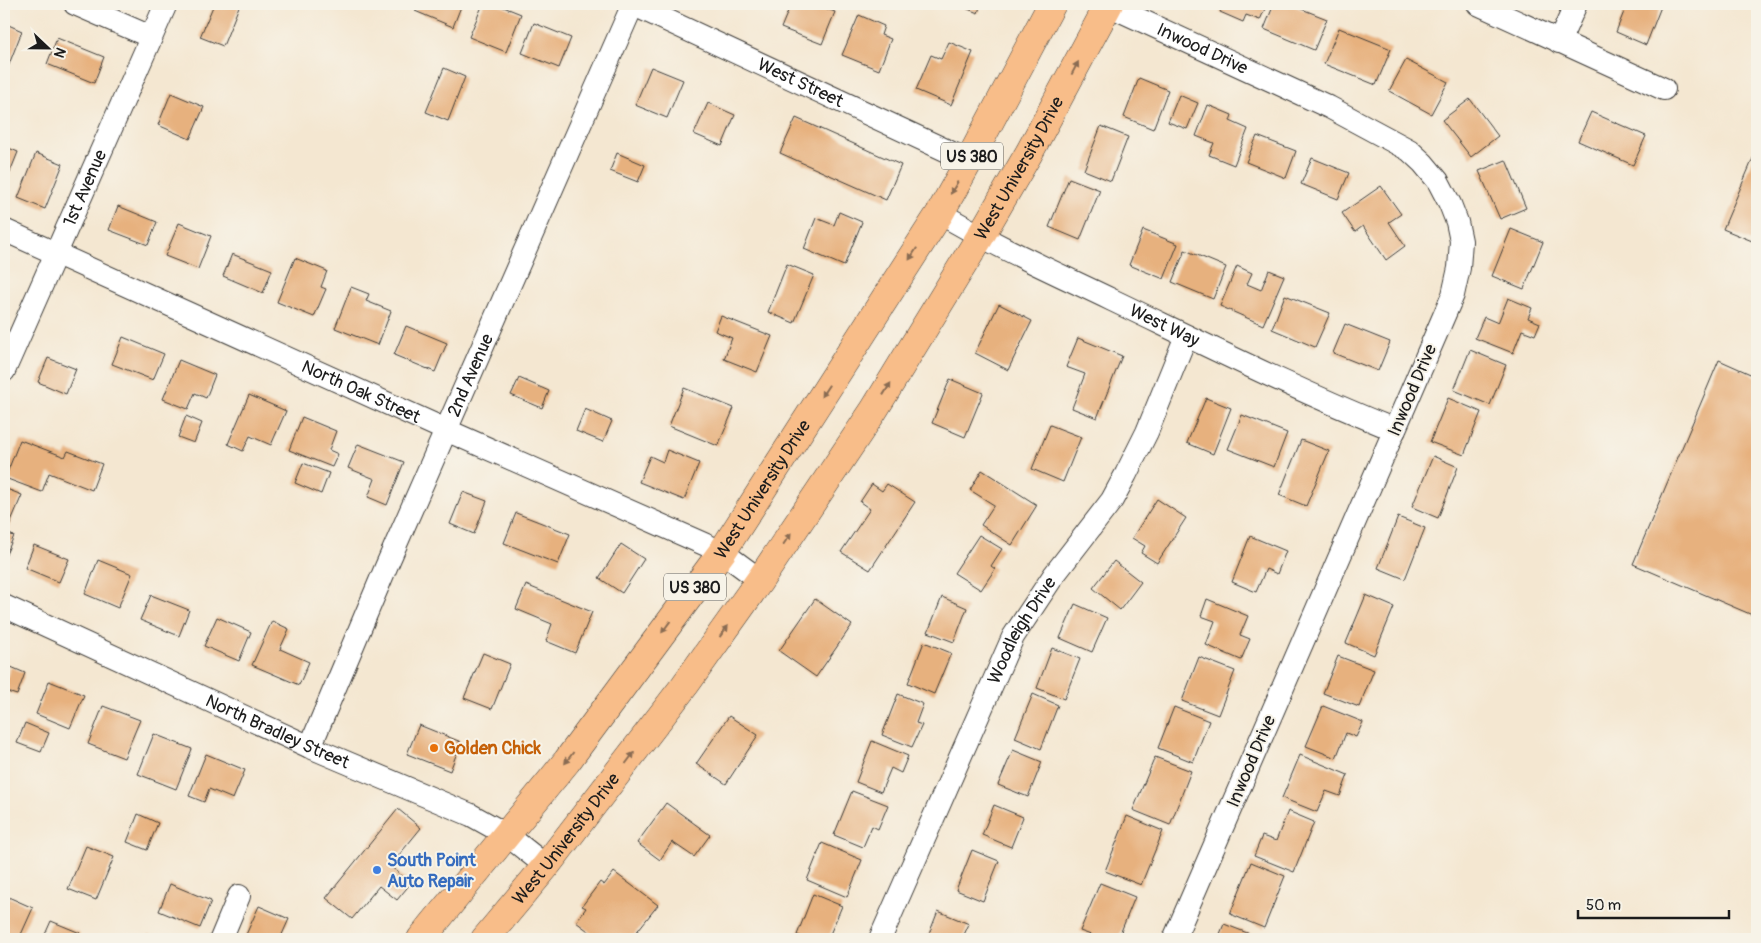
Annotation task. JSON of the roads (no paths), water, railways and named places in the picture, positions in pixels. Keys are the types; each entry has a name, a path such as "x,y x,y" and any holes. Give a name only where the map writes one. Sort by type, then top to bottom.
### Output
{"highway":[{"name":"West University Drive","path":"421,939 567,761 722,552 940,213 1052,4"},
{"name":"West University Drive","path":"485,939 546,866 685,685 760,580 874,410 1029,153 1109,4"}],"street":[{"path":"75,4 151,37"},
{"name":"1st Avenue","path":"4,371 166,4"},
{"name":"West Street","path":"633,4 969,161"},
{"name":"2nd Avenue","path":"310,746 386,567 633,4"},
{"name":"Inwood Drive","path":"1109,4 1329,107 1409,150 1438,181 1457,222 1461,241 1459,268 1453,295 1174,939"},
{"path":"1478,4 1664,89"},
{"path":"1559,42 1576,4"},
{"name":"West Way","path":"940,213 980,237 1186,336 1327,403 1395,430"},
{"name":"North Oak Street","path":"4,230 446,430 722,552 760,580"},
{"name":"Woodleigh Drive","path":"880,939 1013,637 1054,575 1112,500 1147,432 1186,336"},
{"name":"North Bradley Street","path":"4,606 310,746 458,809 508,835 546,866"},
{"path":"221,939 239,896"}],"place":[{"name":"Golden Chick","path":"434,748"},
{"name":"South Point Auto Repair","path":"377,870"}]}
